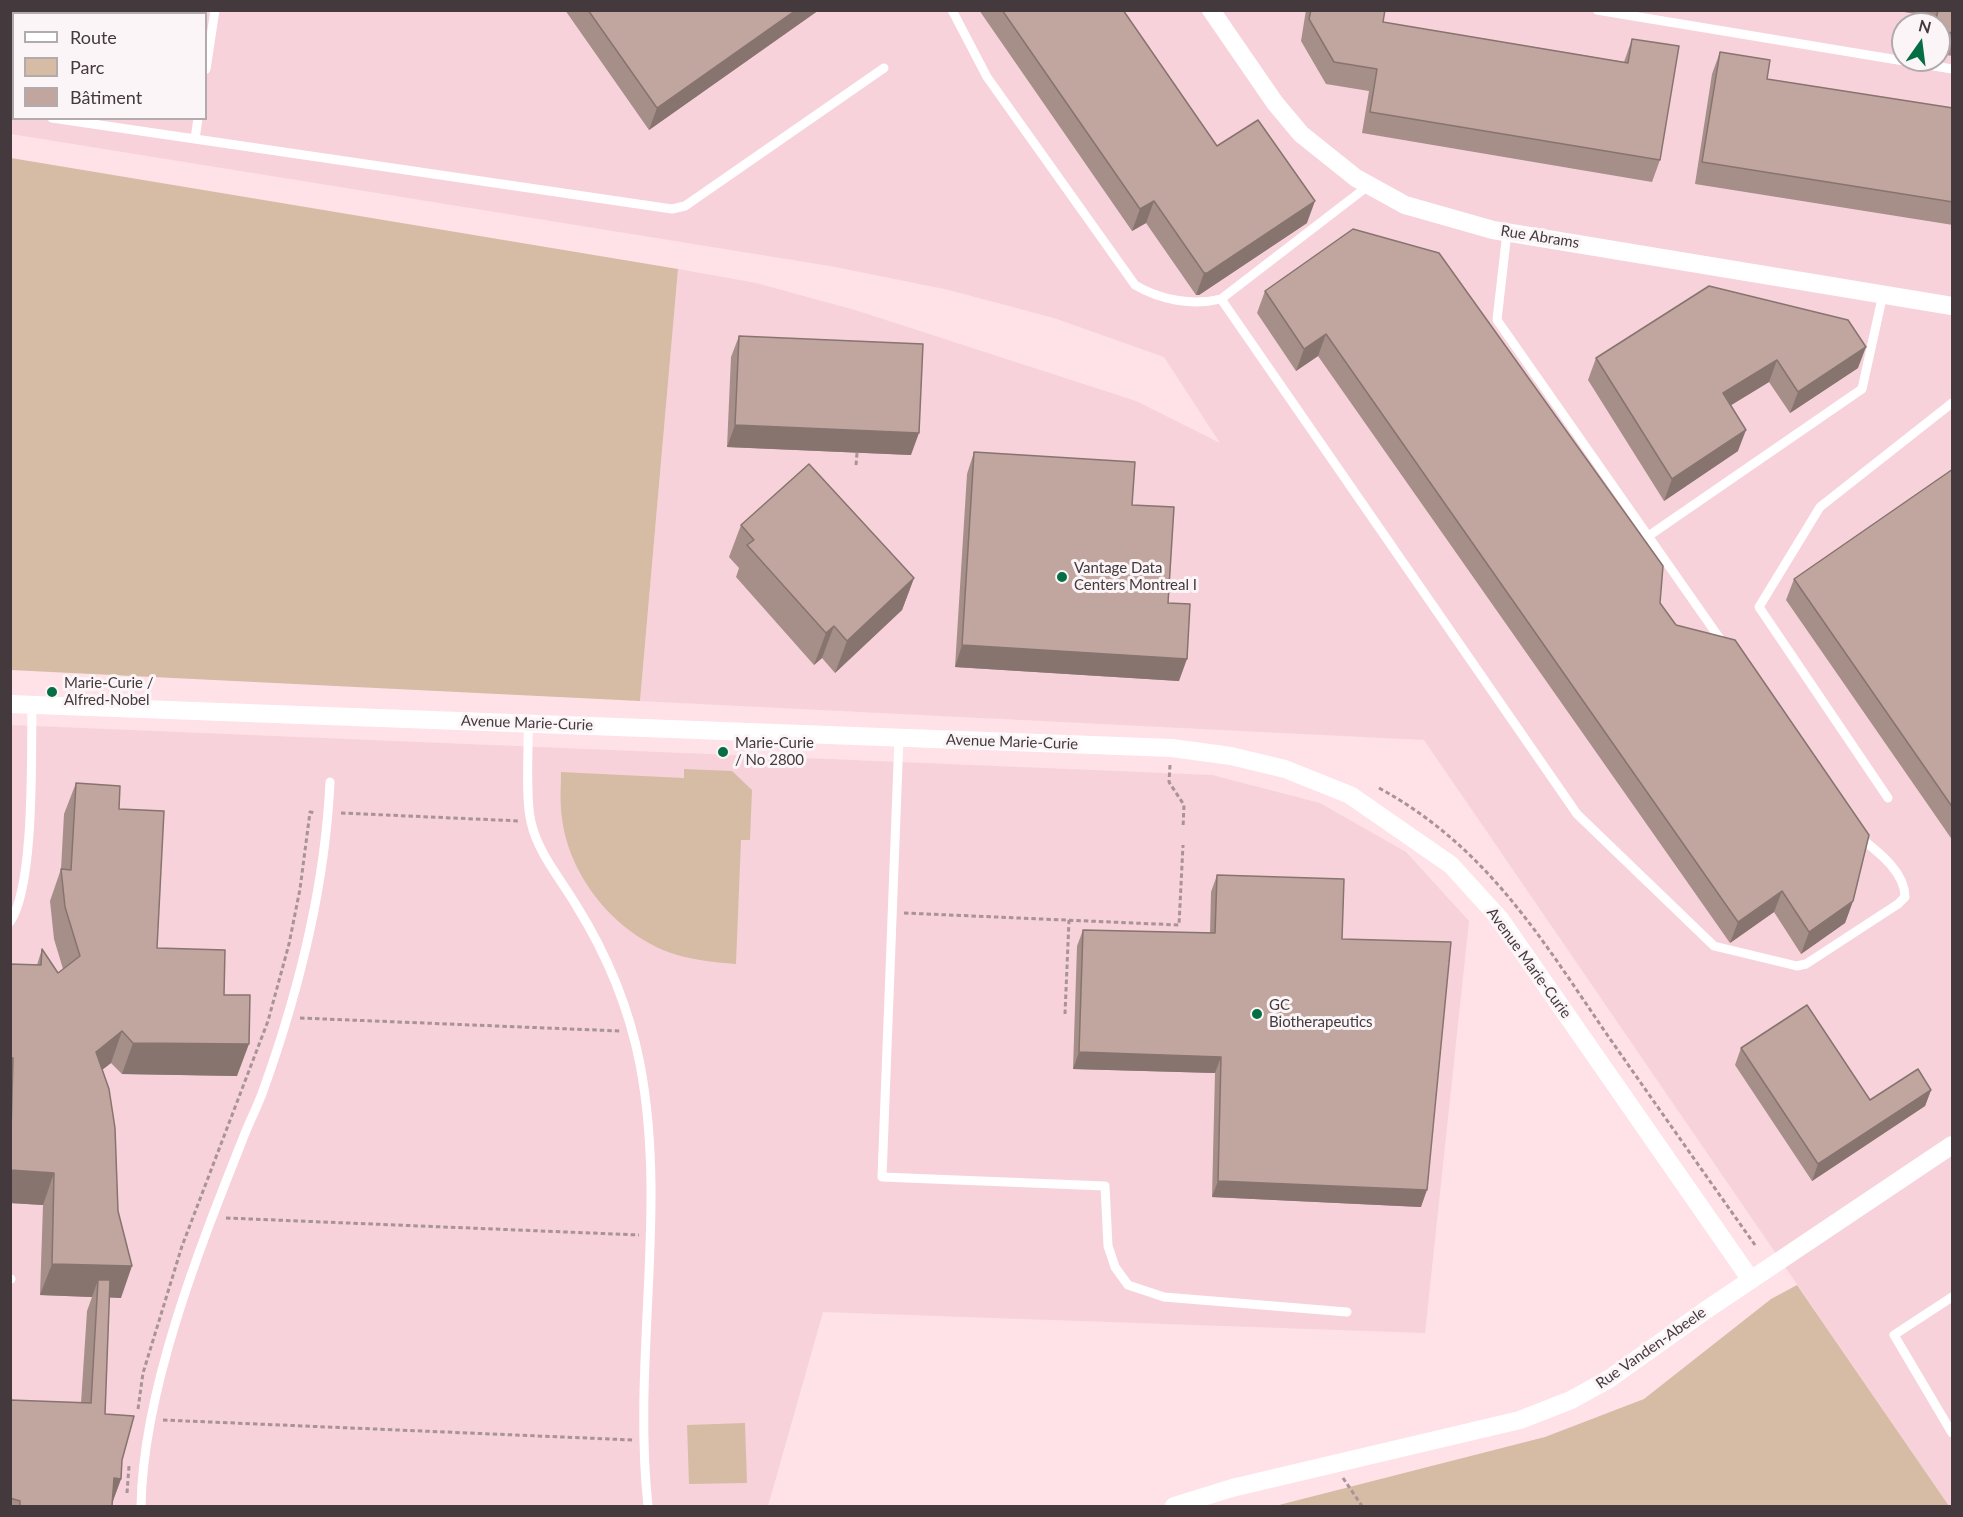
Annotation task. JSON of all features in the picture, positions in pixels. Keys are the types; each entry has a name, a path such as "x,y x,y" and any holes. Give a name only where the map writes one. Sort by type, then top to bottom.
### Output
{"street":[{"name":"Rue Abrams","path":"1211,10 1287,118 1318,149 1368,186 1430,214 1507,232 1953,306"},
{"name":"Avenue Marie-Curie","path":"10,703 1172,748 1231,756 1285,769 1350,795 1451,865 1500,919 1751,1280"},
{"name":"Rue Vanden-Abeele","path":"1174,1506 1232,1488 1520,1420 1571,1400 1609,1379 1751,1280 1953,1145"}],"lane":[{"path":"207,62 215,10"},
{"path":"952,10 987,77 1135,285 1150,295 1202,303 1221,299 1368,186"},
{"path":"1597,10 1953,69"},
{"path":"66,120 672,208 685,206 884,68"},
{"path":"195,138 198,120"},
{"path":"1507,232 1497,320 1733,658"},
{"path":"1647,537 1862,389 1883,294"},
{"path":"1221,299 1576,814 1714,946 1787,965 1806,964 1898,904 1905,897 1905,887 1885,856 1855,834 1848,824"},
{"path":"1888,798 1759,607 1820,507 1953,403"},
{"path":"10,922 16,913 27,857 32,705"},
{"path":"528,722 531,821 545,857 603,951 640,1063 646,1110 652,1202 644,1440 648,1506"},
{"path":"899,738 882,1177 1105,1186 1108,1246 1115,1267 1128,1285 1164,1298 1347,1312"},
{"path":"141,1506 144,1453 150,1419 186,1296 212,1217 262,1094 299,984 318,894 330,782"},
{"path":"1953,1298 1894,1335 1953,1434"}],"path":[{"path":"856,465 857,453"},
{"path":"1172,748 1169,782 1184,805 1183,828"},
{"path":"143,1373 183,1246 268,1021 294,922 310,813"},
{"path":"337,813 531,821"},
{"path":"892,912 1179,925 1183,845"},
{"path":"1065,1014 1070,920"},
{"path":"289,1017 631,1031"},
{"path":"212,1217 650,1235"},
{"path":"150,1419 644,1440"},
{"path":"1334,1464 1362,1506"}],"shaded area":[{"path":"10,11 1952,11 1952,1506 1949,1506 1424,740 640,701 678,269 756,283 855,310 1136,401 1220,443 1164,357 1054,318 949,290 830,266 11,134"},
{"path":"10,725 1212,775 1320,803 1406,852 1469,921 1425,1333 823,1312 768,1506 11,1506"}],"green space":[{"path":"11,158 678,269 640,701 11,670"},
{"path":"684,769 732,771 752,790 750,840 741,840 736,964 676,955 647,942 628,929 610,913 582,876 571,854 564,832 561,772 684,778"},
{"path":"1797,1285 1949,1506 1275,1506 1545,1437 1644,1399 1771,1299"},
{"path":"745,1423 747,1483 689,1484 687,1425"}],"building":[{"path":"10,10 62,10 61,12 12,12 12,18 10,17"},
{"path":"75,10 119,10 118,12 79,12"},
{"path":"588,10 796,10 657,108"},
{"path":"1002,10 1123,10 1217,146 1258,120 1315,201 1204,273 1154,201 1140,209"},
{"path":"1311,10 1385,10 1383,22 1628,63 1632,39 1679,46 1660,160 1370,112 1377,69 1334,62 1309,19"},
{"path":"1938,10 1953,10 1953,33 1951,33 1951,12 1938,12"},
{"path":"1720,52 1770,60 1767,79 1953,108 1953,202 1702,162"},
{"path":"1353,229 1439,253 1663,566 1660,603 1676,625 1735,640 1869,835 1853,901 1809,932 1782,891 1738,922 1326,334 1304,349 1265,291"},
{"path":"1709,286 1848,320 1866,347 1798,392 1777,360 1723,393 1746,430 1672,479 1596,358"},
{"path":"739,336 923,344 919,433 735,425"},
{"name":"Vantage Data Centers Montreal I","path":"974,452 1135,462 1132,505 1174,507 1168,603 1190,604 1187,659 962,645"},
{"path":"809,464 914,578 847,641 834,626 826,633 747,545 754,540 741,525"},
{"path":"1953,469 1953,808 1794,579"},
{"path":"76,783 120,786 119,809 164,811 157,948 225,950 224,995 250,995 249,1044 133,1043 122,1031 96,1052 109,1089 115,1128 118,1211 132,1266 52,1264 54,1173 10,1170 13,1058 10,1058 10,964 41,965 42,949 58,973 80,956 65,907 61,869 71,870"},
{"name":"GC Biotherapeutics","path":"1217,875 1344,879 1342,939 1451,942 1427,1190 1218,1181 1221,1057 1079,1052 1083,930 1215,933"},
{"path":"1807,1005 1870,1100 1918,1069 1931,1090 1818,1164 1741,1048"},
{"path":"98,1280 110,1280 105,1414 134,1416 122,1460 121,1479 114,1478 112,1506 20,1506 20,1501 10,1498 10,1400 91,1403"}],"place":[{"name":"Vantage Data Centers Montreal I","path":"1062,577"},
{"name":"Marie-Curie / Alfred-Nobel","path":"52,692"},
{"name":"Marie-Curie / No 2800","path":"723,752"},
{"name":"GC Biotherapeutics","path":"1257,1014"}]}
